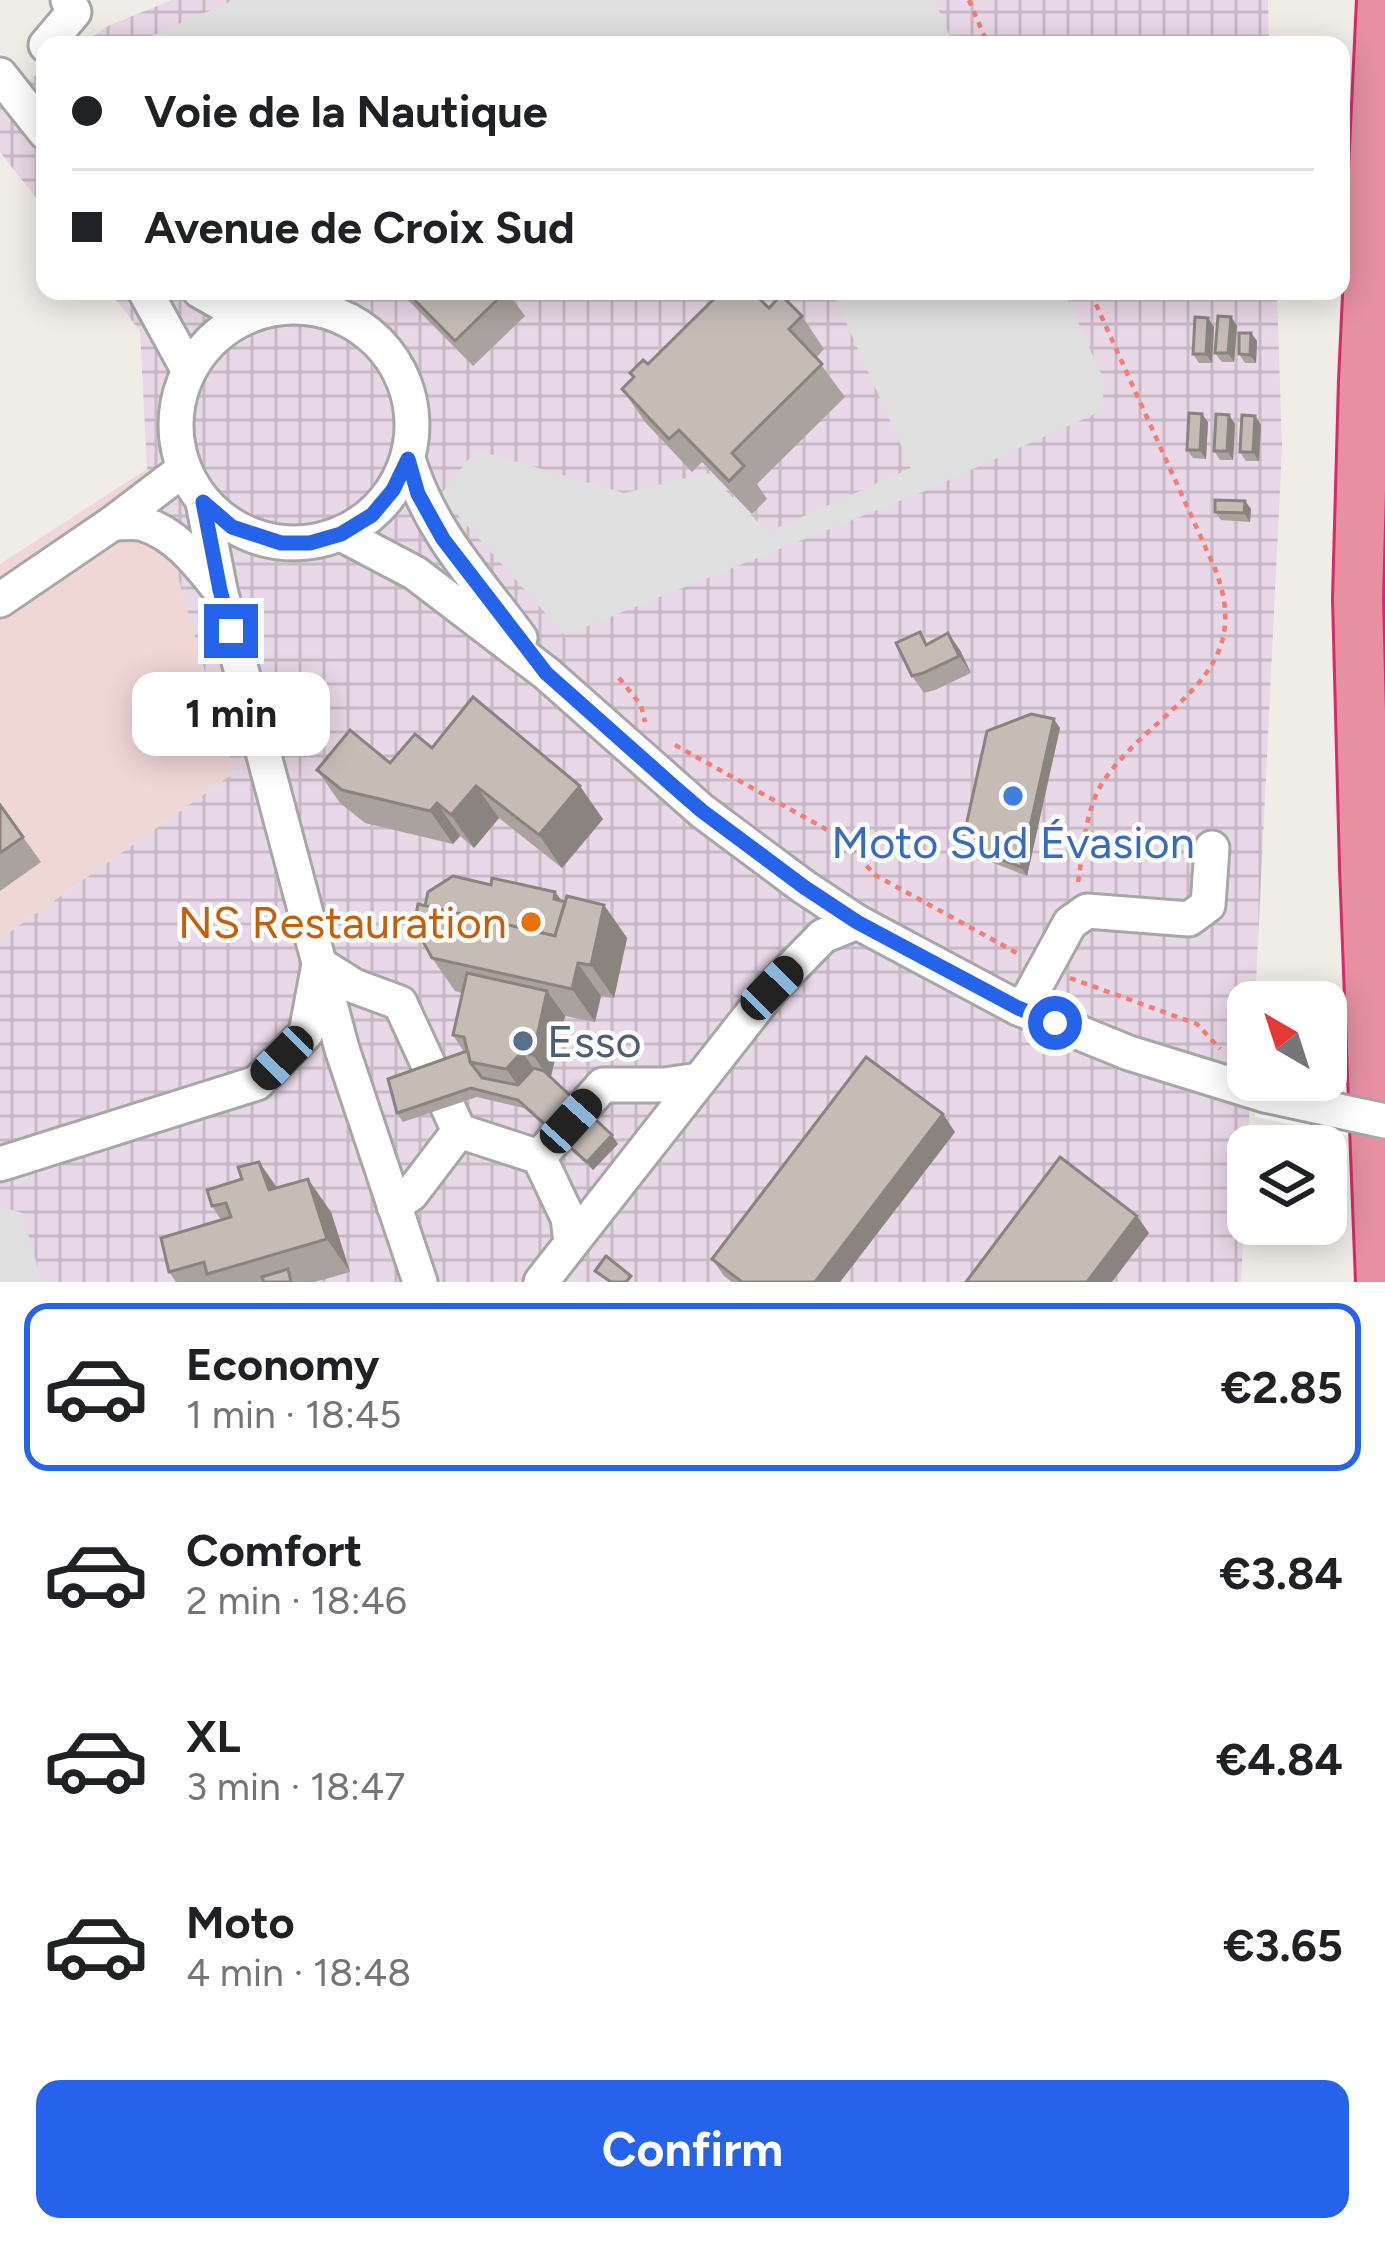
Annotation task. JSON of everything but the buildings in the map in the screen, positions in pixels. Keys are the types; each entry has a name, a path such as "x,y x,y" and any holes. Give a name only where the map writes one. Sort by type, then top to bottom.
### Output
{"highway":[{"path":"1381,1282 1358,598 1382,0"}],"street":[{"path":"53,36 74,12 68,0"},
{"path":"36,51 0,76 36,121"},
{"path":"150,300 188,371"},
{"path":"216,300 246,317"},
{"path":"420,1281 341,1049 220,590 203,502 184,469 176,422 188,371 205,347 246,317 287,307 324,310 369,332 399,368 412,411 408,459 418,494 443,539 546,673"},
{"path":"203,502 232,527 281,543 310,543 341,534 372,515 393,490 408,459"},
{"path":"0,600 184,469"},
{"path":"113,523 142,523 170,538 193,555 220,590"},
{"path":"341,534 415,573 546,673 702,811 857,922 1018,1008 1129,1053 1265,1094 1385,1121"},
{"path":"1018,1008 1046,970 1070,923 1087,911 1189,919 1208,904 1212,848"},
{"path":"772,988 803,918 804,887"},
{"path":"541,1282 772,988 823,936 857,922"},
{"path":"319,964 353,986 400,1003 459,1131 539,1156 568,1218 571,1242"},
{"path":"0,1164 257,1083 306,1033 319,964"},
{"path":"539,1156 603,1085 699,1080"},
{"path":"394,1206 412,1194 459,1131"}],"path":[{"path":"970,0 984,36"},
{"path":"1070,923 1093,800 1106,777 1197,685 1216,659 1227,606 1213,564 1094,300"},
{"path":"619,678 641,705 649,734"},
{"path":"665,741 840,837 875,874 1046,970 1197,1024 1227,1058"}],"shaded area":[{"path":"172,0 1268,0 1269,36 93,36"},
{"path":"234,0 934,0 950,36 152,36"},
{"path":"36,75 36,198 0,152 0,99"},
{"path":"116,300 1277,300 1282,448 1256,981 1227,981 1227,1101 1250,1101 1249,1125 1227,1125 1227,1245 1243,1245 1241,1282 0,1282 0,939 234,773 147,469 140,331"},
{"path":"836,300 1068,300 1106,385 1099,412 922,492 565,635 440,495 476,450 624,493 708,473 768,532 911,468"},
{"path":"147,469 234,773 0,939 0,564"},
{"path":"0,1206 22,1213 42,1282 0,1282"}],"pier":[{"path":"1347,1085 1385,1093 1385,1143 1347,1135 1347,1125 1295,1125 1255,1117 1255,1101 1347,1101"}],"place":[{"name":"Moto Sud Évasion","path":"1013,796"},
{"name":"NS Restauration","path":"531,922"},
{"name":"Esso","path":"523,1041"}],"route":[{"path":"231,631 203,502 232,527 281,543 310,543 341,534 372,515 393,490 408,459 418,494 443,539 546,673 672,785 857,922 1055,1023"}]}
